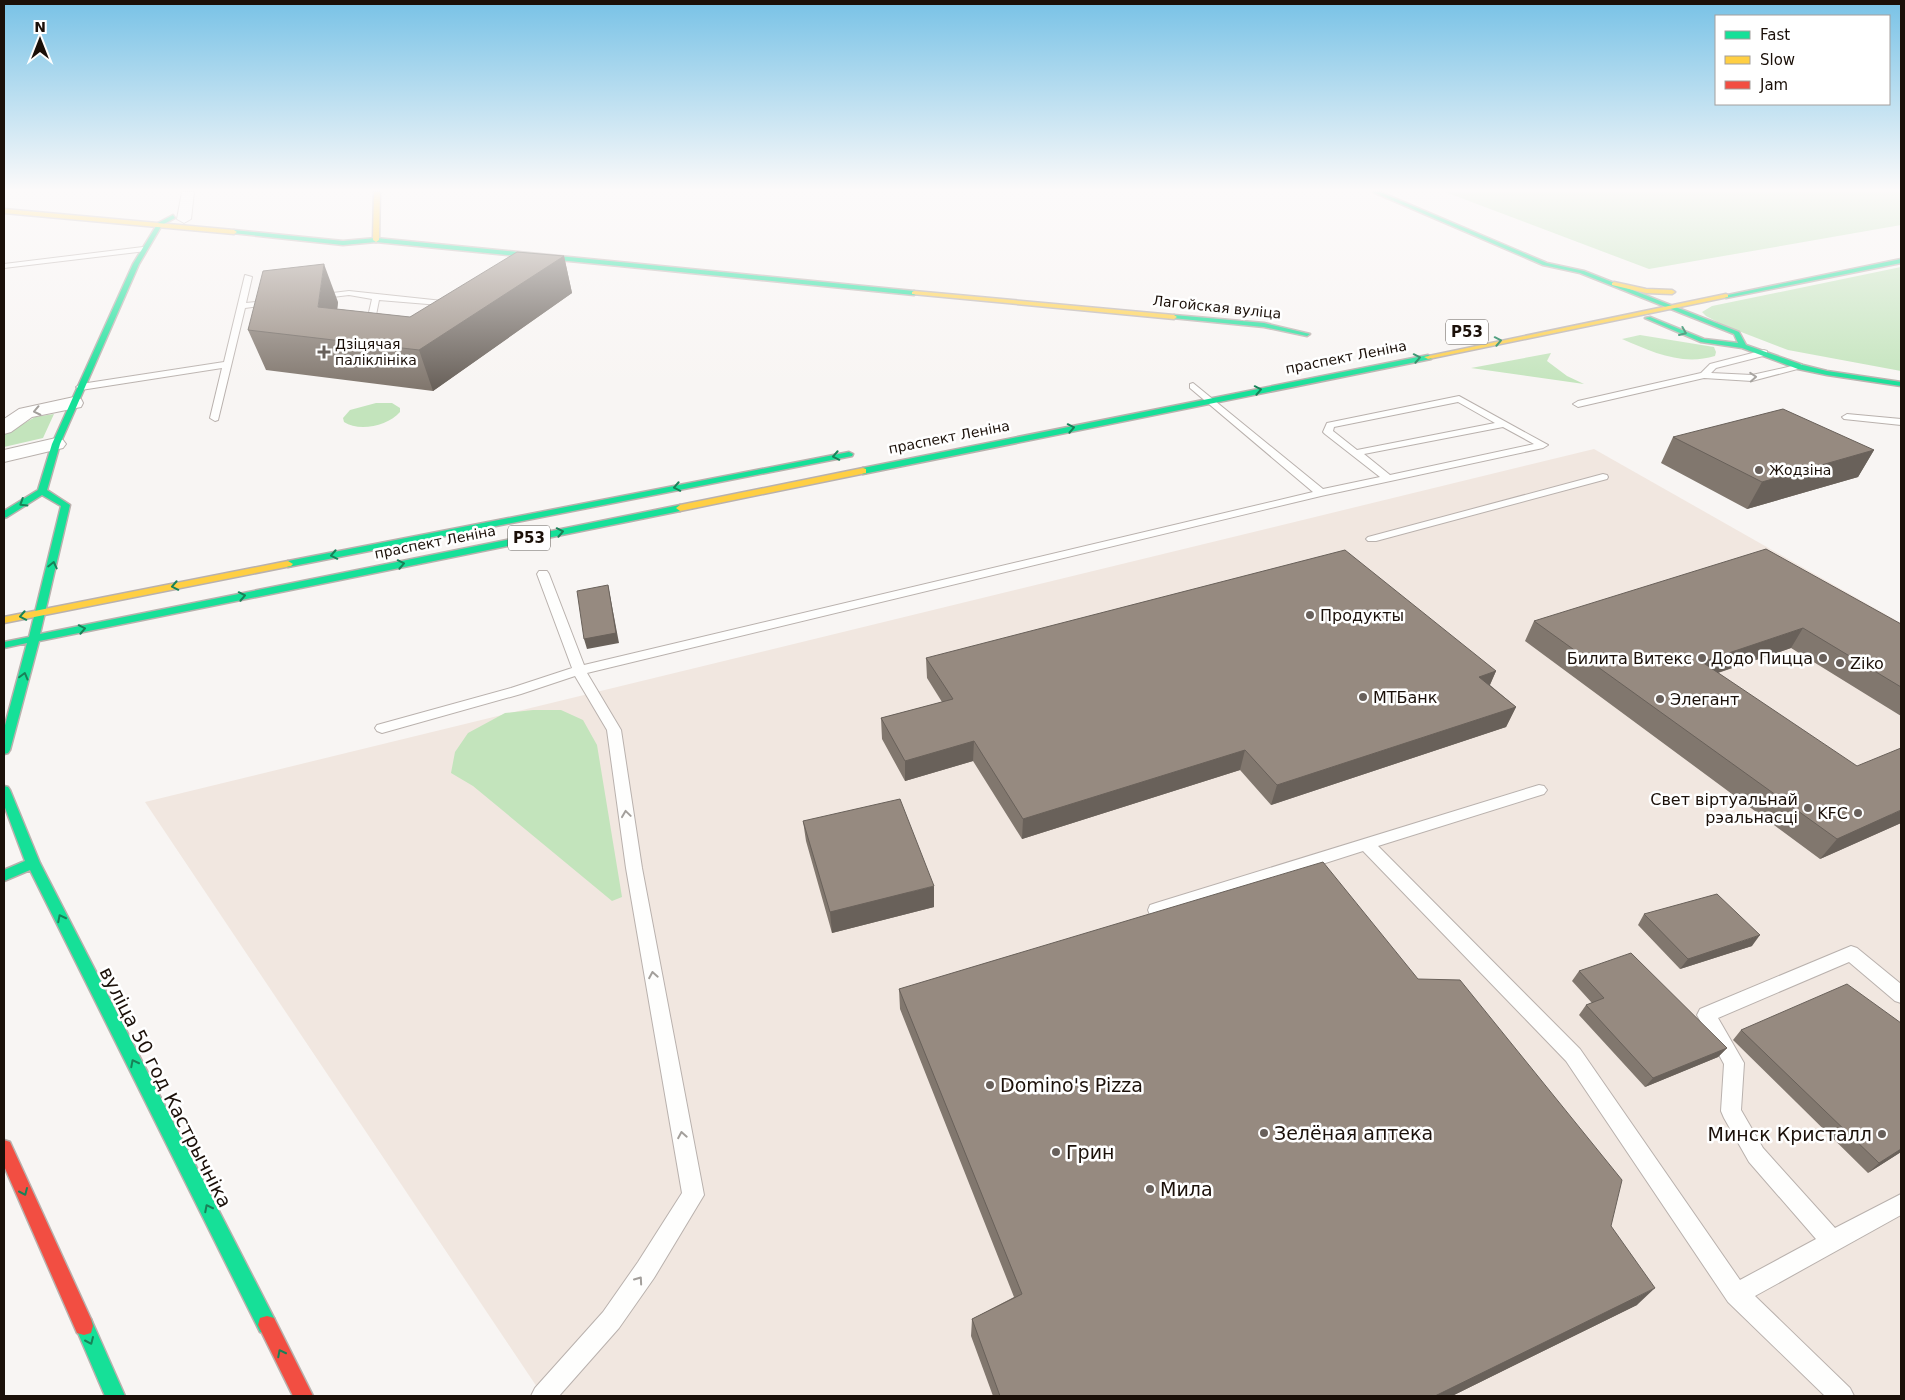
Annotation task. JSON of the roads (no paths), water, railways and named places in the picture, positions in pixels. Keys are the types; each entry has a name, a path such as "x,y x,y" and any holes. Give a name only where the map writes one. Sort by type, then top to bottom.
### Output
{"main road":[{"path":"4,515 42,492 56,444 140,257"},
{"name":"Лагойская вуліца","path":"552,257 1036,305 1264,325 1307,334"},
{"path":"1529,257 1545,264 1582,272 1737,333 1743,346"},
{"path":"1824,264 1861,257"},
{"name":"праспект Леніна","path":"4,644 1670,306 1901,261"},
{"path":"1545,264 1551,276 1559,280"},
{"path":"1614,284 1646,291 1676,292 1622,304 1638,313 1703,340 1743,346 1801,367 1836,375 1901,384"},
{"path":"1180,389 1212,382"},
{"name":"праспект Леніна","path":"4,620 863,451"},
{"path":"4,750 35,638 66,505 42,492"},
{"name":"вуліца 50 год Кастрычніка","path":"4,790 33,863 303,1396"},
{"path":"4,876 33,863"},
{"path":"4,1148 115,1396"}],"street":[{"path":"4,428 26,413 78,395"},
{"path":"4,456 56,444"}],"lane":[{"path":"4,266 75,257"},
{"path":"215,418 248,277"},
{"path":"310,298 349,293 463,305 448,315"},
{"path":"376,297 368,337 377,338"},
{"path":"241,306 280,301"},
{"path":"1704,376 1713,366 1764,353"},
{"path":"78,395 228,364"},
{"path":"1578,404 1704,376 1752,378 1801,367"},
{"path":"1193,386 1322,493"},
{"path":"382,728 516,691 581,670 1322,493 1543,445 1459,399 1330,425 1328,432 1388,478"},
{"path":"1847,417 1901,422"},
{"path":"1354,453 1504,424"},
{"path":"1372,539 1603,477"},
{"path":"543,574 584,680 614,730 634,868 693,1194 646,1270 611,1320 543,1396"},
{"path":"1156,910 1539,790"},
{"path":"1366,844 1573,1055 1736,1294 1842,1396"},
{"path":"1832,1241 1756,1155 1731,1111 1734,1064 1706,1015 1850,952 1901,995"},
{"path":"1736,1294 1901,1204"}],"place":[{"name":"Дзіцячая паліклініка","path":"324,352"},
{"name":"Жодзіна","path":"1759,470"},
{"name":"Продукты","path":"1310,615"},
{"name":"Билита Витекс","path":"1702,658"},
{"name":"Додо Пицца","path":"1823,658"},
{"name":"Ziko","path":"1840,663"},
{"name":"МТБанк","path":"1363,697"},
{"name":"Элегант","path":"1660,699"},
{"name":"Свет віртуальнай рэальнасці","path":"1808,808"},
{"name":"KFC","path":"1858,813"},
{"name":"Domino's Pizza","path":"990,1085"},
{"name":"Зелёная аптека","path":"1264,1133"},
{"name":"Минск Кристалл","path":"1882,1134"},
{"name":"Грин","path":"1056,1152"},
{"name":"Мила","path":"1150,1189"}]}
